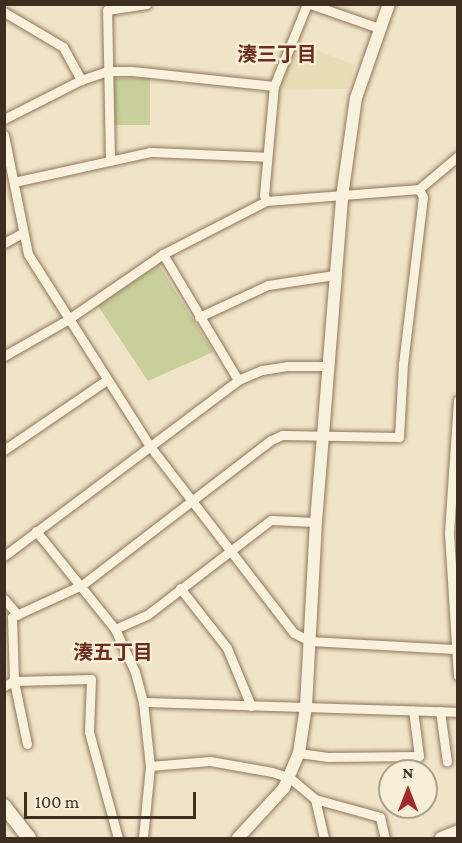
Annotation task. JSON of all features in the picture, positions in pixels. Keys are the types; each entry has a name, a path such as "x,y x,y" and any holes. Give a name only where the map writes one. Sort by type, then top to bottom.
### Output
{"main road":[{"path":"4,806 29,838"}],"street":[{"path":"98,4 107,10 147,4"},
{"path":"266,201 267,157 274,86 308,4 379,28"},
{"path":"238,838 264,814 290,778 299,753 306,706 327,366 342,197 356,98 389,4"},
{"path":"107,10 110,161"},
{"path":"4,12 63,47 81,80"},
{"path":"4,119 81,80 107,71 274,86"},
{"path":"4,135 28,254 105,381 149,446 294,633 310,640 454,649"},
{"path":"14,182 150,152 267,157"},
{"path":"4,356 67,320 163,254 266,201 342,197 419,189 458,156"},
{"path":"27,744 14,681 12,617 82,585 271,440 282,435 323,434 399,437 403,363 423,197 419,189"},
{"path":"4,243 22,233"},
{"path":"163,254 238,380"},
{"path":"199,317 268,285 334,275"},
{"path":"4,556 238,380 262,370 286,366 327,366"},
{"path":"4,450 105,381"},
{"path":"458,400 449,534 454,649 458,676"},
{"path":"115,629 147,615 229,549 271,520 316,522"},
{"path":"36,531 82,585 115,629 135,672 143,702 150,766 143,838"},
{"path":"180,588 227,648 250,706"},
{"path":"4,599 18,615"},
{"path":"4,686 14,681 91,679 89,732 118,838"},
{"path":"143,702 458,712"},
{"path":"299,753 328,757 419,756 413,710"},
{"path":"440,711 447,762"},
{"path":"150,766 210,761 290,778 315,799 380,817 385,838"},
{"path":"315,799 324,838"},
{"path":"441,838 458,831"}],"shaded area":[{"path":"297,43 355,65 347,89 279,90"}],"green space":[{"path":"112,78 150,78 150,125 112,125"},
{"path":"159,265 213,352 148,381 98,306"}],"district":[{"name":"湊三丁目","path":"277,54"},
{"name":"湊五丁目","path":"113,652"}]}
